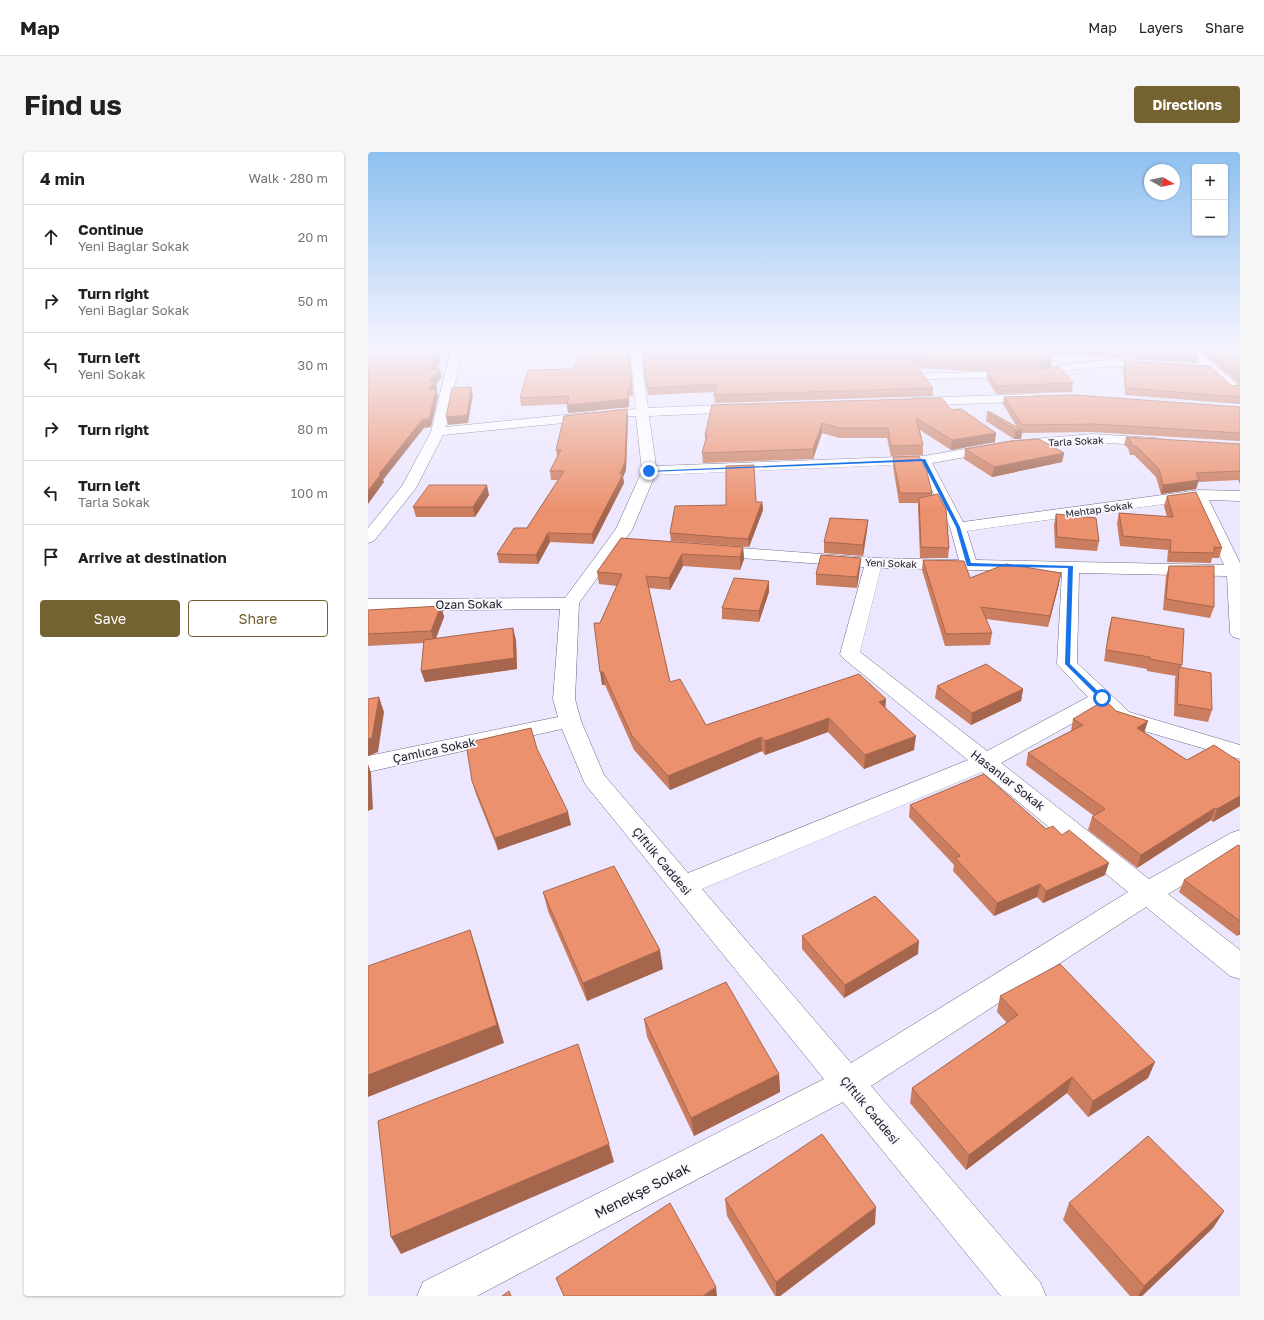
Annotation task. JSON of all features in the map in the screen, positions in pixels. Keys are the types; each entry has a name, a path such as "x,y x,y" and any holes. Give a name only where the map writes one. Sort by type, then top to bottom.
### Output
{"street":[{"path":"368,538 409,488 438,432 444,402"},
{"path":"570,602 623,544 624,530 649,471 642,402"},
{"path":"947,402 965,414"},
{"path":"618,414 642,411 754,407"},
{"path":"438,432 603,415"},
{"path":"998,436 1011,445"},
{"name":"Tarla Sokak","path":"649,471 924,460 1011,445 1092,438 1168,443"},
{"path":"924,460 958,527 969,565"},
{"path":"1199,495 1238,570 1240,633"},
{"name":"Mehtap Sokak","path":"958,527 1199,495 1240,496"},
{"name":"Yeni Sokak","path":"701,550 874,563 1238,570"},
{"name":"Hasanlar Sokak","path":"874,563 850,654 1149,892 1240,967"},
{"path":"1071,567 1068,664 1122,716 1240,752"},
{"name":"Ozan Sokak","path":"368,605 570,602"},
{"name":"Çiftlik Caddesi","path":"570,602 564,698 570,721 593,778 1026,1296"},
{"path":"683,886 985,762 1102,698"},
{"name":"Çamlıca Sokak","path":"368,764 570,721"},
{"name":"Menekşe Sokak","path":"437,1296 848,1083 1149,892 1240,839"}],"building":[{"path":"368,402 433,402 429,419 422,420 379,474 381,474 368,491"},
{"path":"449,402 469,402 467,415 446,417"},
{"path":"568,402 594,402 567,405"},
{"path":"798,402 945,402 951,410 961,409 996,433 952,440 916,418 923,445 891,446 888,428 839,428 822,423 813,449 702,453 707,435 705,435 712,405"},
{"path":"1007,402 1177,402 1240,407 1240,433 1094,424 1022,425"},
{"path":"627,409 625,462 620,474 623,474 592,534 548,533 536,555 497,554 514,528 527,528 564,471 550,471 561,450 556,450 564,416"},
{"path":"987,412 990,412 1022,430 1016,430"},
{"path":"1126,437 1240,444 1240,471 1196,473 1199,480 1163,485 1159,469 1136,446 1132,446 1130,440"},
{"path":"1039,439 1064,453 994,467 965,449 1012,441"},
{"path":"919,456 927,472 932,493 900,493 893,457"},
{"path":"754,465 756,502 762,502 748,539 670,533 675,506 726,505 726,466"},
{"path":"429,485 487,485 473,507 413,507"},
{"path":"1196,492 1222,548 1214,547 1214,553 1170,552 1171,540 1123,536 1119,513 1173,517 1167,496"},
{"path":"938,494 946,509 949,548 921,547 919,498"},
{"path":"1056,514 1096,518 1099,541 1057,537"},
{"path":"830,518 868,520 863,545 824,542"},
{"path":"621,538 743,547 740,557 682,554 669,578 646,576 670,682 680,679 706,725 859,674 886,699 879,702 916,736 865,755 829,718 765,741 761,737 668,776 632,736 603,672 600,672 594,623 600,623 622,574 597,572"},
{"path":"821,555 861,558 857,577 816,574"},
{"path":"923,560 964,561 970,578 1006,564 1061,573 1050,616 981,607 992,633 946,634"},
{"path":"1169,566 1214,566 1214,607 1166,599"},
{"path":"734,578 769,581 759,611 722,608"},
{"path":"441,606 431,631 368,634 368,610"},
{"path":"1112,617 1184,629 1182,665 1150,659 1150,657 1106,650"},
{"path":"513,628 514,658 421,671 424,640"},
{"path":"986,664 1023,689 972,713 937,686"},
{"path":"1179,667 1211,673 1212,710 1177,704"},
{"path":"379,697 372,738 368,739 368,699"},
{"path":"1105,700 1116,711 1148,721 1137,728 1187,760 1214,745 1240,762 1240,796 1217,809 1215,808 1141,855 1092,817 1105,809 1028,753 1083,725 1073,719"},
{"path":"531,728 537,749 568,812 495,838 472,781 466,743"},
{"path":"984,774 1046,829 1053,826 1062,835 1069,830 1109,863 1046,891 1040,884 997,903 955,858 960,856 910,805"},
{"path":"1238,845 1240,846 1240,921 1184,880"},
{"path":"614,866 660,950 583,983 543,892"},
{"path":"875,896 919,941 845,985 802,936"},
{"path":"470,930 497,1025 368,1075 368,966"},
{"path":"1060,964 1155,1062 1093,1101 1072,1077 969,1155 912,1088 1018,1015 1000,996"},
{"path":"726,982 779,1074 691,1118 644,1019"},
{"path":"578,1044 609,1144 391,1237 378,1121"},
{"path":"822,1134 876,1207 776,1282 725,1199"},
{"path":"1148,1136 1224,1211 1144,1286 1069,1203"},
{"path":"670,1203 716,1287 703,1296 564,1296 556,1278"},
{"path":"509,1291 511,1296 502,1296"}],"route":[{"path":"649,471 924,460 958,527 969,565 1071,567 1068,664 1102,698"}]}
